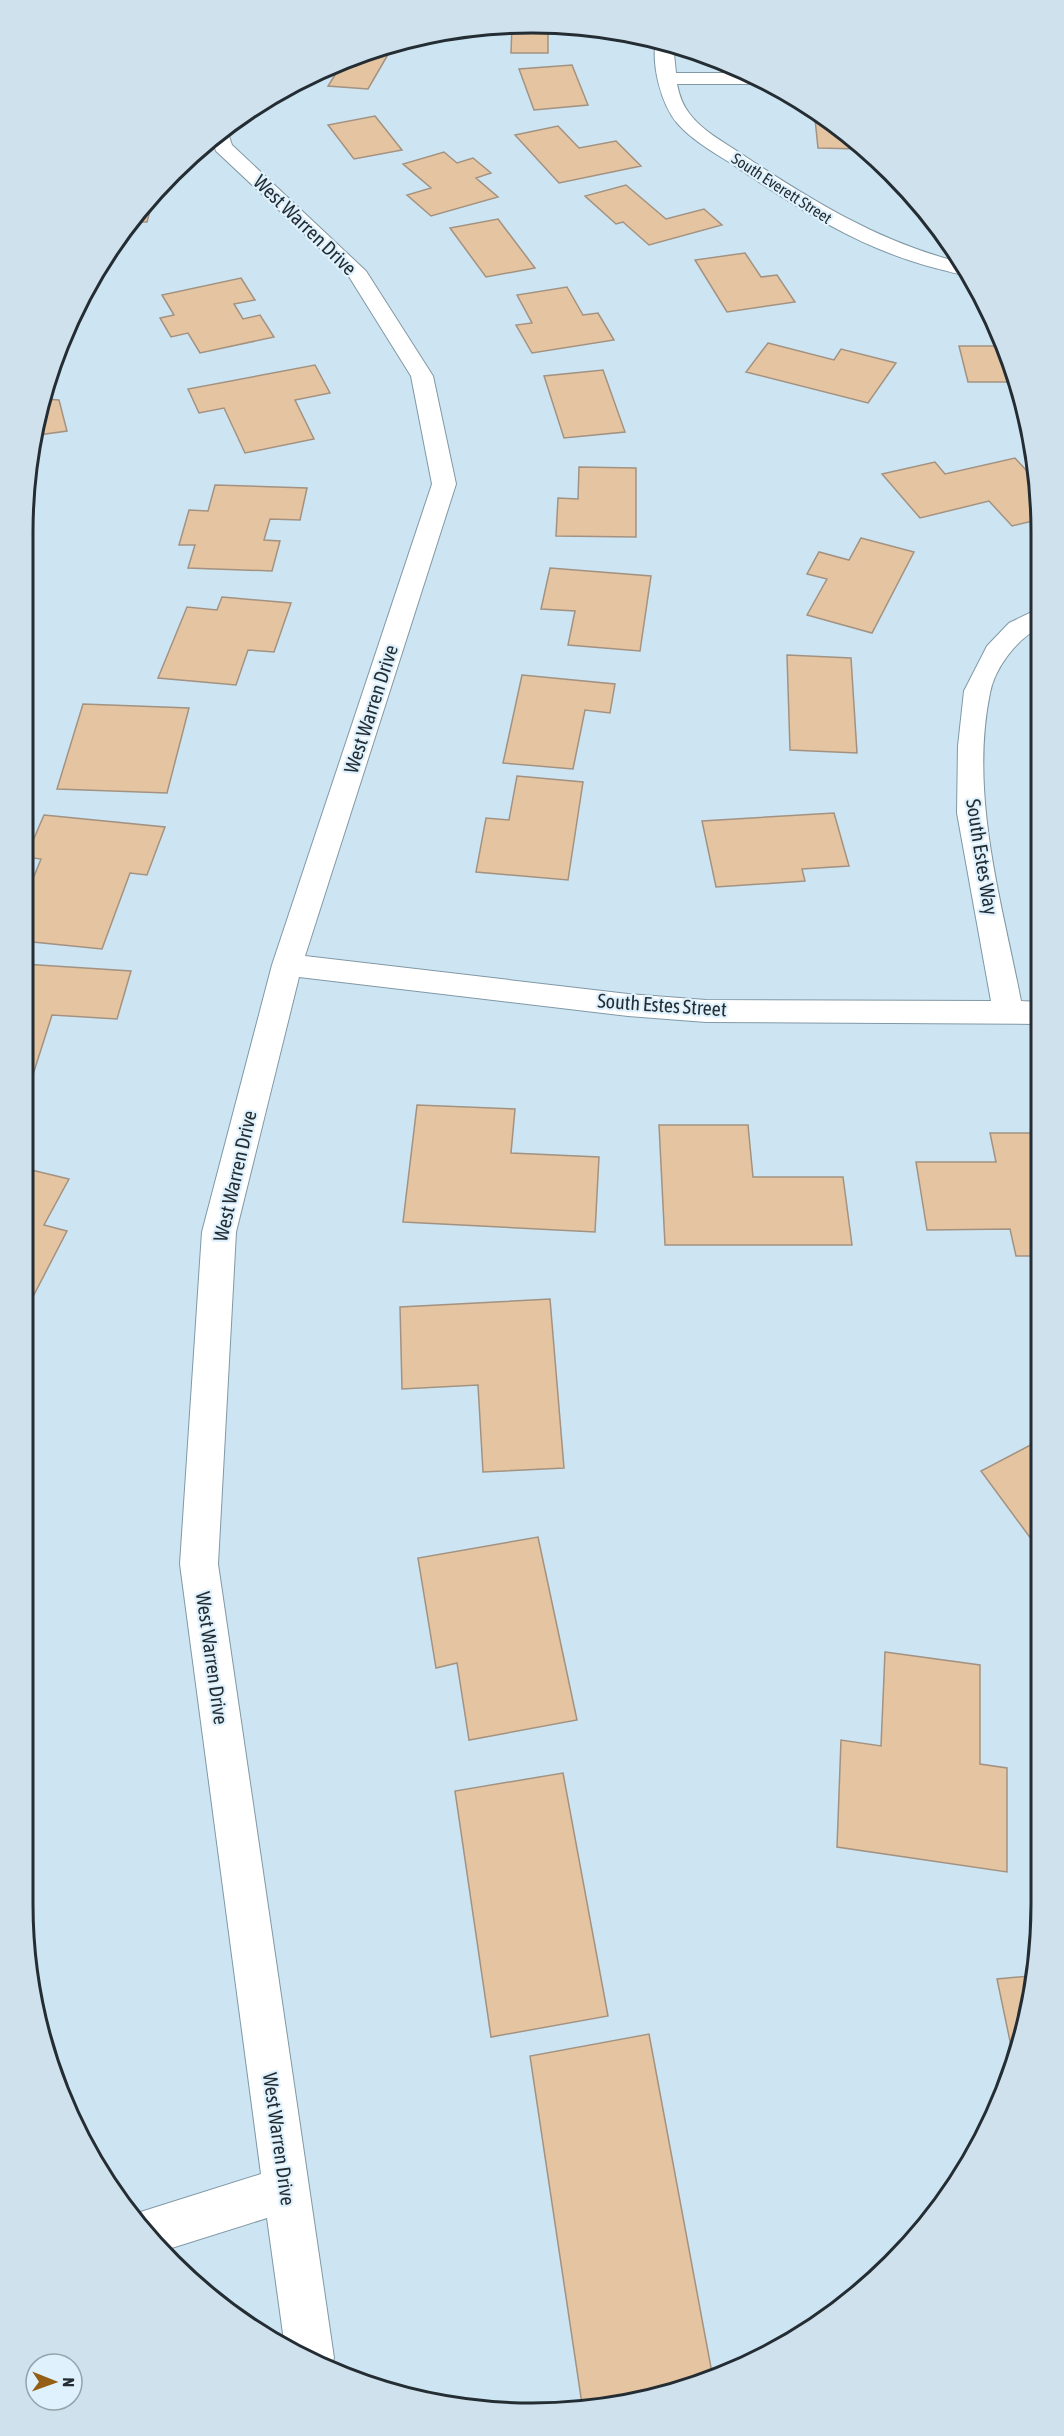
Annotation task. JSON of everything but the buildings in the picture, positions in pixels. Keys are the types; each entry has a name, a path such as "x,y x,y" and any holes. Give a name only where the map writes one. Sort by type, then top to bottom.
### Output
{"street":[{"name":"South Everett Street","path":"665,51 670,96 679,114 700,134 797,201 872,239 913,255 954,266"},
{"path":"669,78 741,79"},
{"name":"West Warren Drive","path":"222,141 223,147 356,271 422,376 444,484 287,965 219,1232 199,1564 309,2351"},
{"name":"South Estes Way","path":"1008,1013 971,813 971,746 977,691 996,652 1018,629 1031,621"},
{"name":"South Estes Street","path":"287,965 628,1005 706,1011 1031,1013"},
{"path":"154,2230 286,2189"}]}
